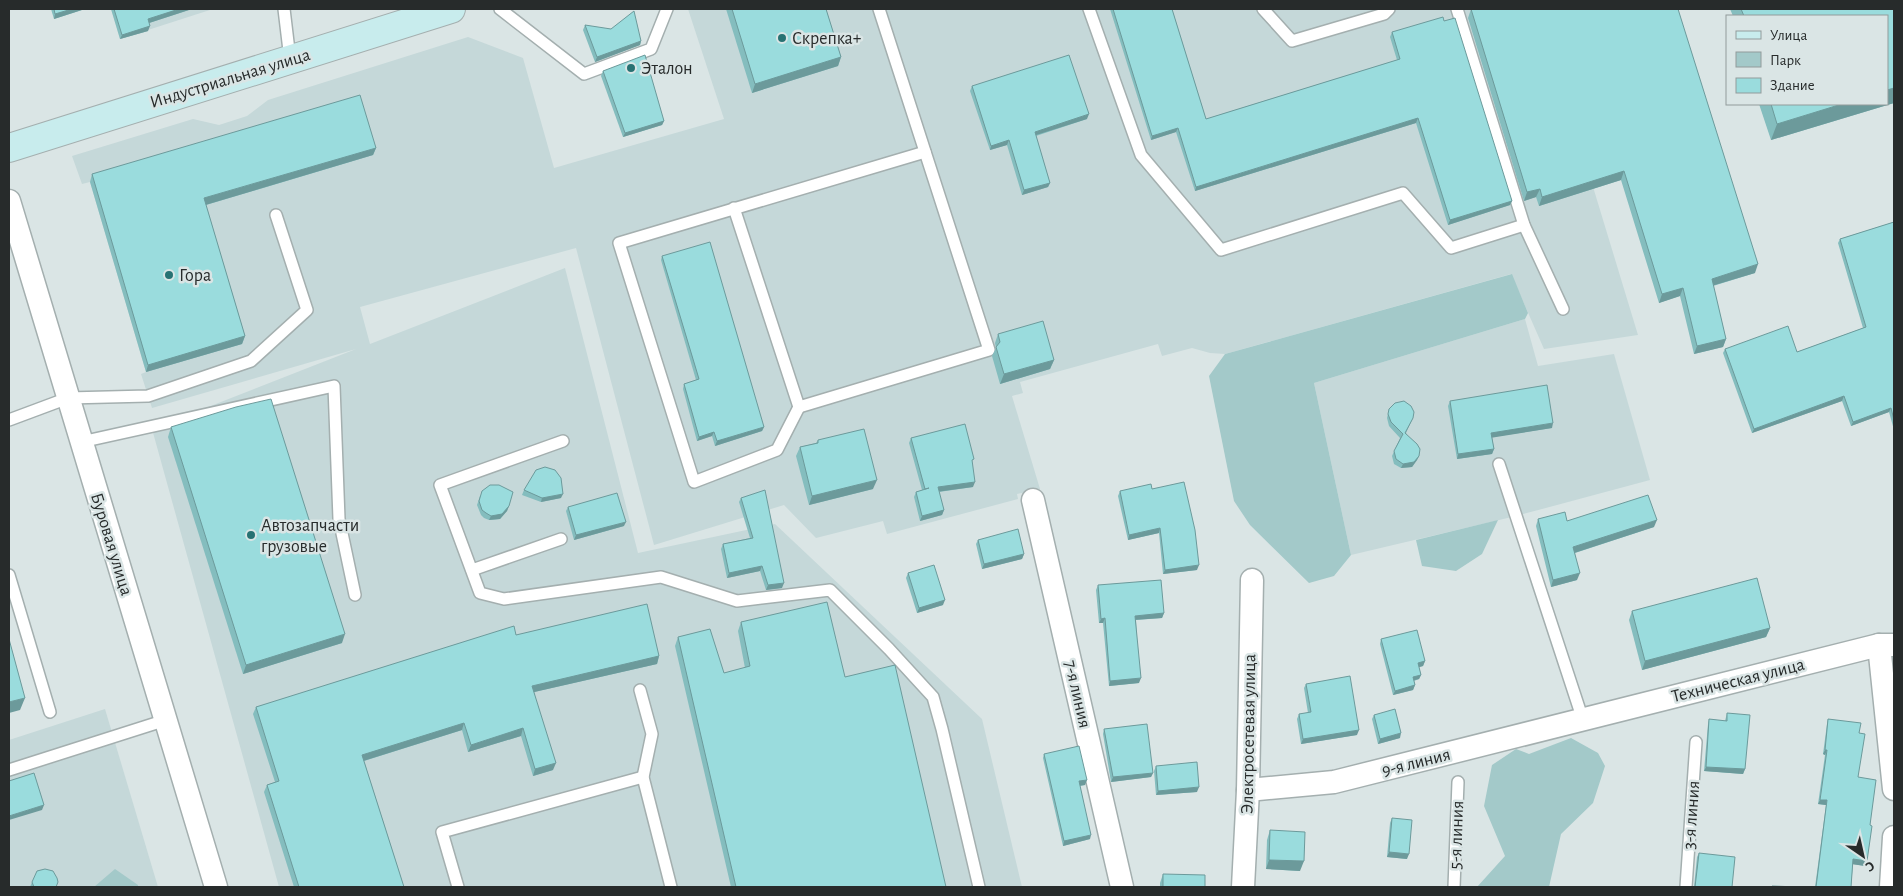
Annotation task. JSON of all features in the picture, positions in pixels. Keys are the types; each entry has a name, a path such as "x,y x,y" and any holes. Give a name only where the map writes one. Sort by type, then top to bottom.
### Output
{"main road":[{"name":"Индустриальная улица","path":"9,148 451,9"}],"street":[{"name":"Буровая улица","path":"9,201 216,887"},
{"name":"7-я линия","path":"1033,500 1122,887"},
{"name":"Электросетевая улица","path":"1243,887 1248,790 1252,580"},
{"name":"Техническая улица","path":"1583,720 1887,645"},
{"path":"1887,645 1894,789"},
{"name":"9-я линия","path":"1248,790 1334,782 1583,720"},
{"path":"1890,887 1894,837"}],"lane":[{"path":"284,9 290,59"},
{"path":"500,9 584,74 652,49 667,9"},
{"path":"799,407 989,350 879,9"},
{"path":"1089,9 1141,155 1221,250 1403,193 1451,248 1524,225"},
{"path":"1264,9 1292,41 1384,14 1389,9"},
{"path":"1457,9 1524,225 1563,309"},
{"path":"734,208 799,407 777,450 694,482 619,243 734,208 925,152"},
{"path":"9,420 68,398 148,396 251,361 306,310 276,215"},
{"path":"81,442 334,386 339,519 355,595"},
{"path":"563,442 440,485 480,592 504,599 661,576 737,602 830,590 889,649 933,697 979,887"},
{"path":"1499,464 1583,720"},
{"path":"472,570 561,539"},
{"path":"9,575 50,712"},
{"path":"640,690 652,734 643,778 671,887"},
{"path":"9,770 166,720"},
{"name":"3-я линия","path":"1686,887 1696,742"},
{"path":"458,887 442,832 643,778"},
{"name":"5-я линия","path":"1454,887 1458,782"}],"shaded area":[{"path":"111,9 213,9 120,39"},
{"path":"688,9 1539,9 1638,335 1544,349 1511,274 1225,354 1210,353 1192,348 1162,356 1158,344 1020,382 1023,393 1012,396 1040,489 1017,494 1018,499 887,534 883,521 816,538 784,505 654,545 576,248 360,307 370,344 565,268 638,553 775,524 982,719 1022,887 279,887 152,429 356,349 152,408 141,374 146,372 90,182 82,184 72,156 193,119 219,125 247,116 268,100 468,37 523,58 554,168 724,119"},
{"path":"1525,319 1538,366 1614,354 1650,480 1516,516 1351,555 1314,383"},
{"path":"105,709 158,887 9,887 9,740"}],"green space":[{"path":"1512,274 1528,313 1525,319 1314,383 1351,555 1334,576 1309,583 1250,525 1234,501 1209,376 1225,354"},
{"path":"1498,520 1482,554 1456,571 1422,566 1416,540"},
{"path":"1571,738 1598,753 1605,766 1593,803 1561,834 1549,887 1477,887 1505,856 1484,806 1492,765 1516,749 1529,754"},
{"path":"115,869 138,885 138,887 94,887"}],"building":[{"path":"54,9 72,9 55,14"},
{"path":"114,9 179,9 148,19 150,26 122,35"},
{"name":"Скрепка+","path":"732,9 826,9 841,57 755,84"},
{"path":"1113,9 1172,9 1206,119 1400,59 1392,32 1443,17 1444,21 1455,18 1512,201 1450,220 1418,118 1196,187 1178,128 1152,136"},
{"path":"1471,9 1678,9 1758,264 1712,279 1726,339 1697,346 1683,288 1662,294 1624,171 1542,197 1540,189 1527,192"},
{"path":"1741,9 1894,9 1894,88 1888,90 1888,15 1744,15"},
{"path":"634,11 641,41 597,57 585,25 611,29"},
{"path":"645,55 664,121 625,133 603,71"},
{"path":"1069,55 1089,114 1035,132 1050,183 1024,190 1009,140 991,146 972,86"},
{"name":"Гора","path":"360,95 376,148 204,198 245,336 148,365 92,174"},
{"path":"1771,105 1839,105 1777,124"},
{"path":"1894,222 1894,420 1891,408 1853,422 1844,396 1754,429 1725,349 1788,326 1797,352 1866,327 1840,239"},
{"path":"710,242 764,427 717,441 714,432 699,437 684,384 699,379 662,256"},
{"path":"1043,321 1054,360 1004,374 996,347 1000,342 998,334"},
{"path":"1547,385 1553,423 1491,433 1494,449 1458,454 1450,401"},
{"path":"271,399 345,634 246,665 171,427 236,407"},
{"path":"1404,401 1411,406 1414,412 1405,433 1420,449 1419,456 1414,462 1403,464 1396,459 1394,451 1403,434 1391,422 1388,414 1389,409 1395,403"},
{"path":"965,424 974,459 972,460 975,482 938,487 944,510 922,516 916,492 929,488 925,489 911,438"},
{"path":"864,429 877,480 812,496 800,447 818,443 818,440"},
{"path":"545,467 555,470 561,478 563,494 542,498 524,490 536,470"},
{"path":"1184,482 1195,530 1199,565 1165,570 1160,528 1129,535 1120,491 1151,484 1152,489"},
{"path":"490,485 499,485 513,492 509,506 502,514 491,516 482,510 479,501 482,491"},
{"path":"765,490 784,583 768,585 762,566 729,573 723,544 753,538 741,498"},
{"path":"617,493 626,522 576,535 568,507"},
{"path":"1648,495 1657,520 1573,547 1580,573 1553,580 1538,519 1565,512 1567,521"},
{"path":"1018,529 1024,554 984,564 978,540"},
{"path":"934,565 945,600 919,608 908,573"},
{"path":"1757,578 1770,628 1645,661 1632,611"},
{"path":"1161,580 1164,613 1135,616 1141,678 1110,681 1105,618 1101,619 1098,585"},
{"path":"827,602 845,677 895,665 946,887 736,887 678,637 710,629 724,673 750,666 741,622"},
{"path":"647,604 659,656 532,686 556,763 535,769 523,728 471,745 464,723 362,755 404,887 299,887 267,785 279,781 256,707 514,626 516,635"},
{"path":"1417,630 1425,661 1418,663 1421,675 1413,677 1415,685 1395,691 1381,639"},
{"path":"9,639 25,698 9,702"},
{"path":"1350,676 1359,730 1303,739 1299,714 1311,712 1306,684"},
{"path":"1395,709 1401,733 1380,739 1374,715"},
{"path":"1727,713 1750,715 1745,769 1706,767 1709,719 1727,721"},
{"path":"1828,719 1861,723 1859,733 1865,734 1858,777 1876,780 1867,861 1853,859 1851,887 1816,887 1827,800 1820,800 1827,750 1825,750"},
{"path":"1147,724 1153,773 1113,777 1104,729"},
{"path":"1079,746 1087,780 1079,781 1091,835 1064,841 1044,754"},
{"path":"1197,762 1199,787 1158,791 1156,766"},
{"path":"34,773 44,805 9,816 9,781"},
{"path":"1392,818 1412,820 1409,854 1389,852"},
{"path":"1270,830 1305,832 1304,861 1269,860"},
{"path":"1699,853 1735,857 1732,887 1695,887"},
{"path":"45,869 53,871 58,882 56,887 34,887 32,882 37,871"},
{"path":"1163,874 1205,875 1205,887 1163,887"}],"place":[{"name":"Скрепка+","path":"782,38"},
{"name":"Эталон","path":"631,68"},
{"name":"Гора","path":"169,275"},
{"name":"Автозапчасти грузовые","path":"251,535"}]}
